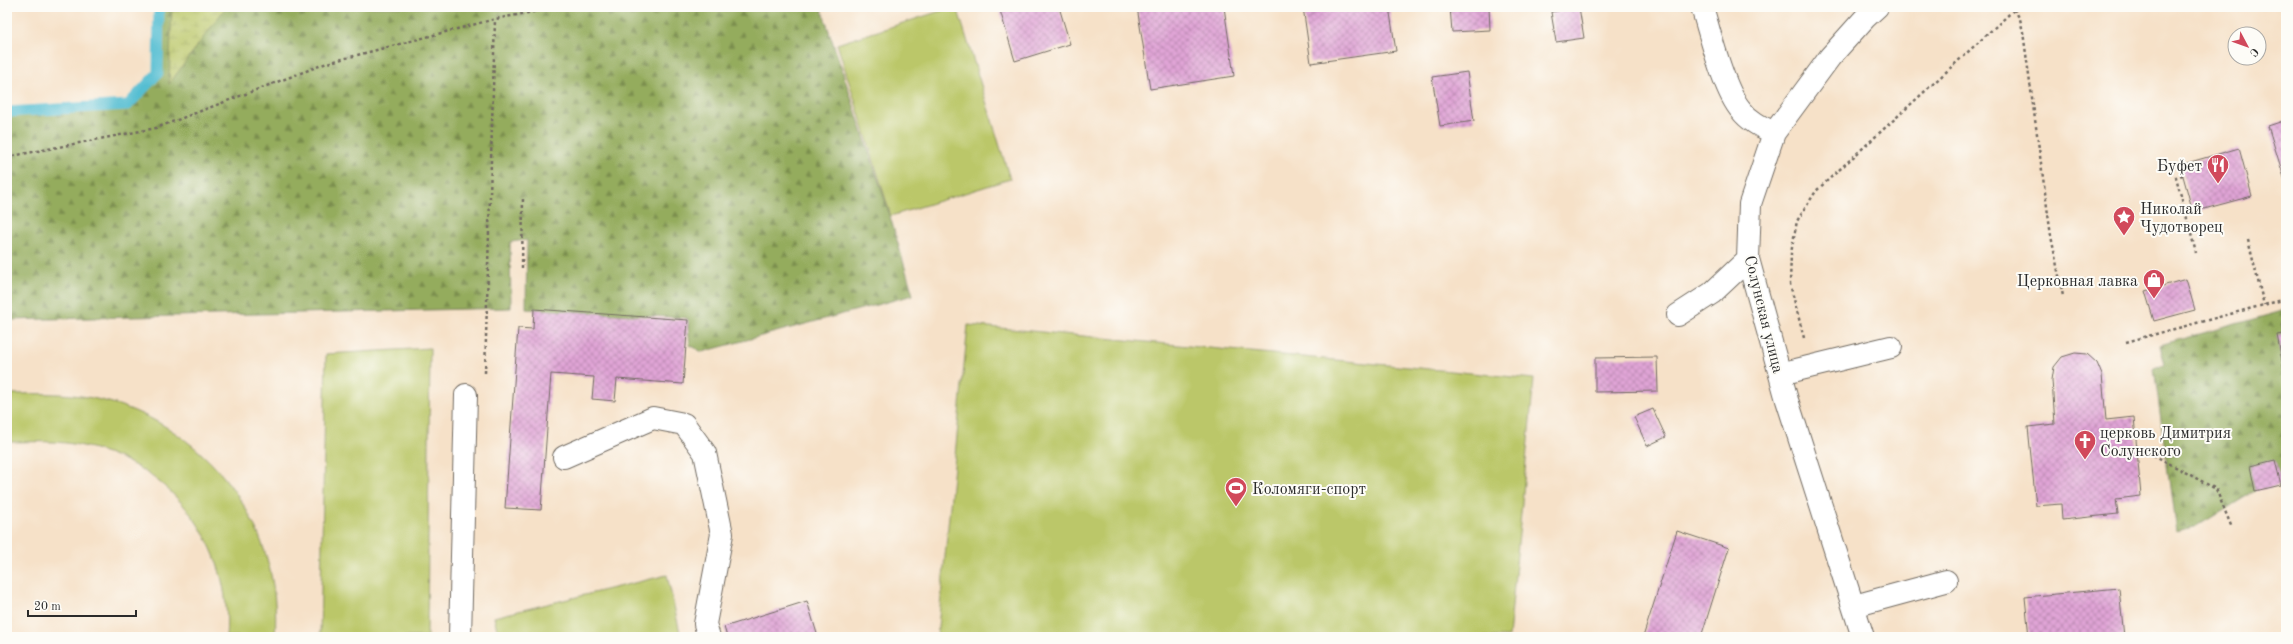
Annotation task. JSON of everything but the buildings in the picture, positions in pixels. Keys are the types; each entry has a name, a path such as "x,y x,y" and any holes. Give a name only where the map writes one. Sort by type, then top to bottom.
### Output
{"street":[{"path":"1702,7 1726,80 1740,110 1755,123 1774,133"},
{"name":"Солунская улица","path":"1863,637 1780,374 1748,259 1750,204 1774,133 1830,57 1865,18 1878,7"},
{"path":"1678,314 1712,293 1748,259"},
{"path":"1780,374 1811,365 1891,347"},
{"path":"460,637 466,395"},
{"path":"564,457 653,418 684,424 705,453 722,534 705,624 709,637"},
{"path":"1854,606 1946,581"}],"path":[{"path":"7,157 156,128 327,63 495,19 560,7"},
{"path":"1811,365 1790,284 1790,253 1797,221 1816,191 2015,8 2020,19 2023,32 2051,236 2062,296"},
{"path":"466,395 485,376 495,19"},
{"path":"2183,175 2176,177 2196,253"},
{"path":"522,268 523,196"},
{"path":"2248,240 2264,304"},
{"path":"2126,342 2286,299"},
{"path":"2148,452 2216,489 2232,528"}],"green space":[{"path":"159,7 821,7 887,206 913,295 702,352 690,345 687,318 526,309 527,240 510,242 511,308 7,320 7,112 128,105 158,73"},
{"path":"172,7 226,7 169,84"},
{"path":"957,7 1010,179 891,216 837,44"},
{"path":"2286,310 2286,323 2282,324 2284,334 2277,336 2284,371 2286,371 2286,477 2281,485 2275,461 2250,466 2255,491 2194,528 2176,532 2154,368 2165,365 2160,345"},
{"name":"Коломяги-спорт","path":"968,325 1534,379 1509,637 937,637"},
{"path":"430,348 427,637 320,637 326,354"},
{"path":"7,394 81,396 132,410 169,429 201,453 228,483 250,517 266,555 274,595 275,637 226,637 226,603 220,571 208,542 191,514 169,491 144,471 115,456 83,446 55,442 7,442"},
{"path":"667,575 681,637 499,637 494,617"}],"waterway":[{"path":"7,112 128,105 158,73 159,7"}],"place":[{"name":"Буфет","path":"2218,184"},
{"name":"Николай Чудотворец","path":"2124,236"},
{"name":"Церковная лавка","path":"2154,300"},
{"name":"церковь Димитрия Солунского","path":"2085,460"},
{"name":"Коломяги-спорт","path":"1236,508"}]}
